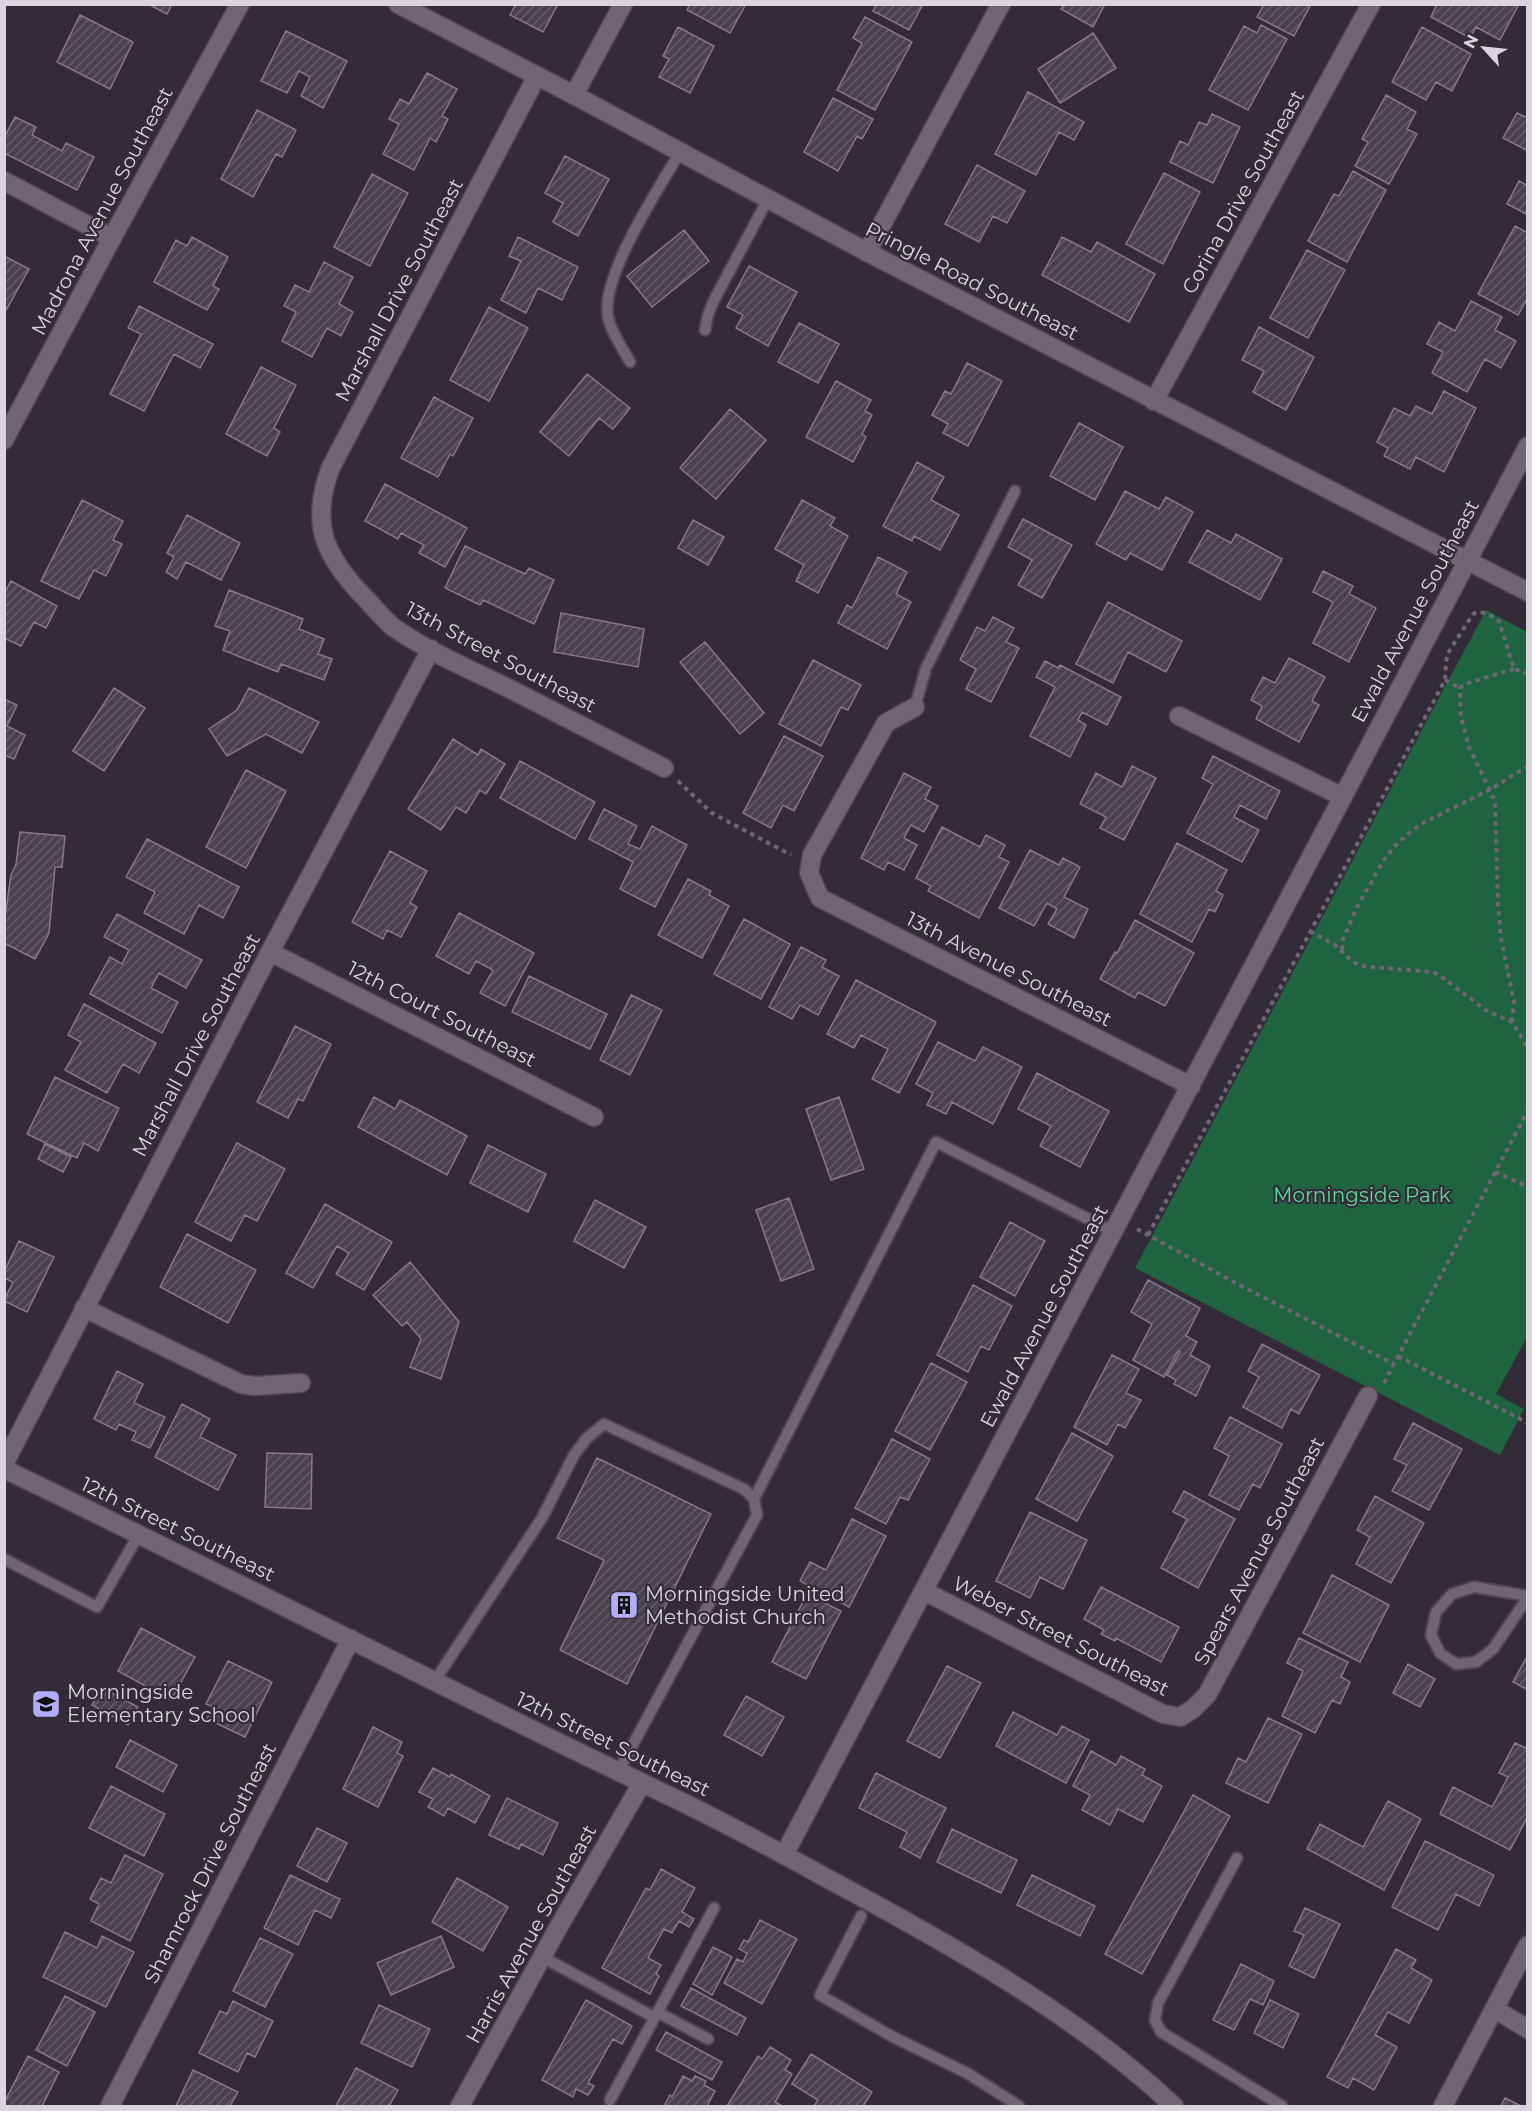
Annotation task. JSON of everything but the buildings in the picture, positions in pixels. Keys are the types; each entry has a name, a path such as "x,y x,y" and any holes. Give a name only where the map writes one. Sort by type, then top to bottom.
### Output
{"street":[{"name":"Madrona Avenue Southeast","path":"4,440 240,4"},
{"name":"Pringle Road Southeast","path":"398,4 574,95 867,252 1527,592"},
{"path":"574,95 623,4"},
{"path":"867,252 1001,4"},
{"name":"Corina Drive Southeast","path":"1154,401 1371,4"},
{"name":"Marshall Drive Southeast","path":"322,530 323,487 331,467 537,76"},
{"path":"4,181 112,238"},
{"name":"Ewald Avenue Southeast","path":"784,1855 1527,446"},
{"name":"13th Street Southeast","path":"322,530 329,551 344,576 392,626 431,649 664,768"},
{"name":"Marshall Drive Southeast","path":"4,1466 270,952 431,649"},
{"path":"810,866 812,855 886,723 915,706"},
{"path":"1179,716 1343,796"},
{"name":"13th Avenue Southeast","path":"810,866 809,873 820,898 1191,1086"},
{"name":"12th Court Southeast","path":"270,952 594,1117"},
{"path":"84,1308 241,1384 254,1386 300,1383"},
{"name":"Spears Avenue Southeast","path":"1180,1717 1207,1695 1368,1396"},
{"name":"12th Street Southeast","path":"4,1466 434,1682 642,1783 784,1855 932,1935 1018,1987 1100,2044 1174,2106"},
{"name":"Weber Street Southeast","path":"924,1591 1163,1714 1180,1717"},
{"name":"Shamrock Drive Southeast","path":"110,2106 351,1640"},
{"name":"Harris Avenue Southeast","path":"460,2106 642,1783"},
{"path":"1443,2106 1527,1945"},
{"path":"1494,2009 1527,2029"}],"lane":[{"path":"630,363 608,320 608,299 615,272 636,229 680,152"},
{"path":"705,330 713,302 768,199"},
{"path":"915,706 926,668 1016,491"},
{"path":"754,1499 936,1142 1117,1226"},
{"path":"434,1682 542,1518 574,1455 587,1438 604,1424 744,1489 754,1499 758,1515 618,1772"},
{"path":"4,1559 97,1607 139,1534"},
{"path":"1474,1587 1527,1597 1493,1649 1476,1662 1456,1664 1440,1653 1431,1635 1436,1612 1452,1594 1474,1587"},
{"path":"1237,1858 1158,2003 1155,2020 1161,2032 1282,2106"},
{"path":"610,2100 714,1908"},
{"path":"861,1917 820,1995 893,2037 967,2073 1019,2106"},
{"path":"542,1957 655,2015 708,2039"}],"path":[{"path":"1148,1235 1445,680 1448,653 1469,618 1477,611 1499,621 1514,669"},
{"path":"1460,688 1465,684 1514,669 1527,674"},
{"path":"1445,680 1460,688"},
{"path":"1460,688 1461,717 1469,747 1491,789 1496,812 1498,906 1501,938 1514,1002 1512,1022 1527,1048"},
{"path":"1342,950 1343,939 1357,907 1384,860 1398,842 1421,824 1491,789 1527,766"},
{"path":"664,768 712,813 810,866"},
{"path":"1310,932 1342,950 1353,962 1361,966 1433,972 1444,977 1487,1011 1512,1022"},
{"path":"1368,1396 1381,1389 1527,1110"},
{"path":"1495,1172 1527,1187"},
{"path":"1117,1226 1148,1235 1245,1288 1394,1364"},
{"path":"1398,1356 1527,1423"}],"green space":[{"name":"Morningside Park","path":"1486,610 1527,632 1528,1335 1496,1394 1524,1409 1500,1455 1135,1268"}],"place":[{"name":"Morningside United Methodist Church","path":"624,1605"},
{"name":"Morningside Elementary School","path":"46,1704"}]}
